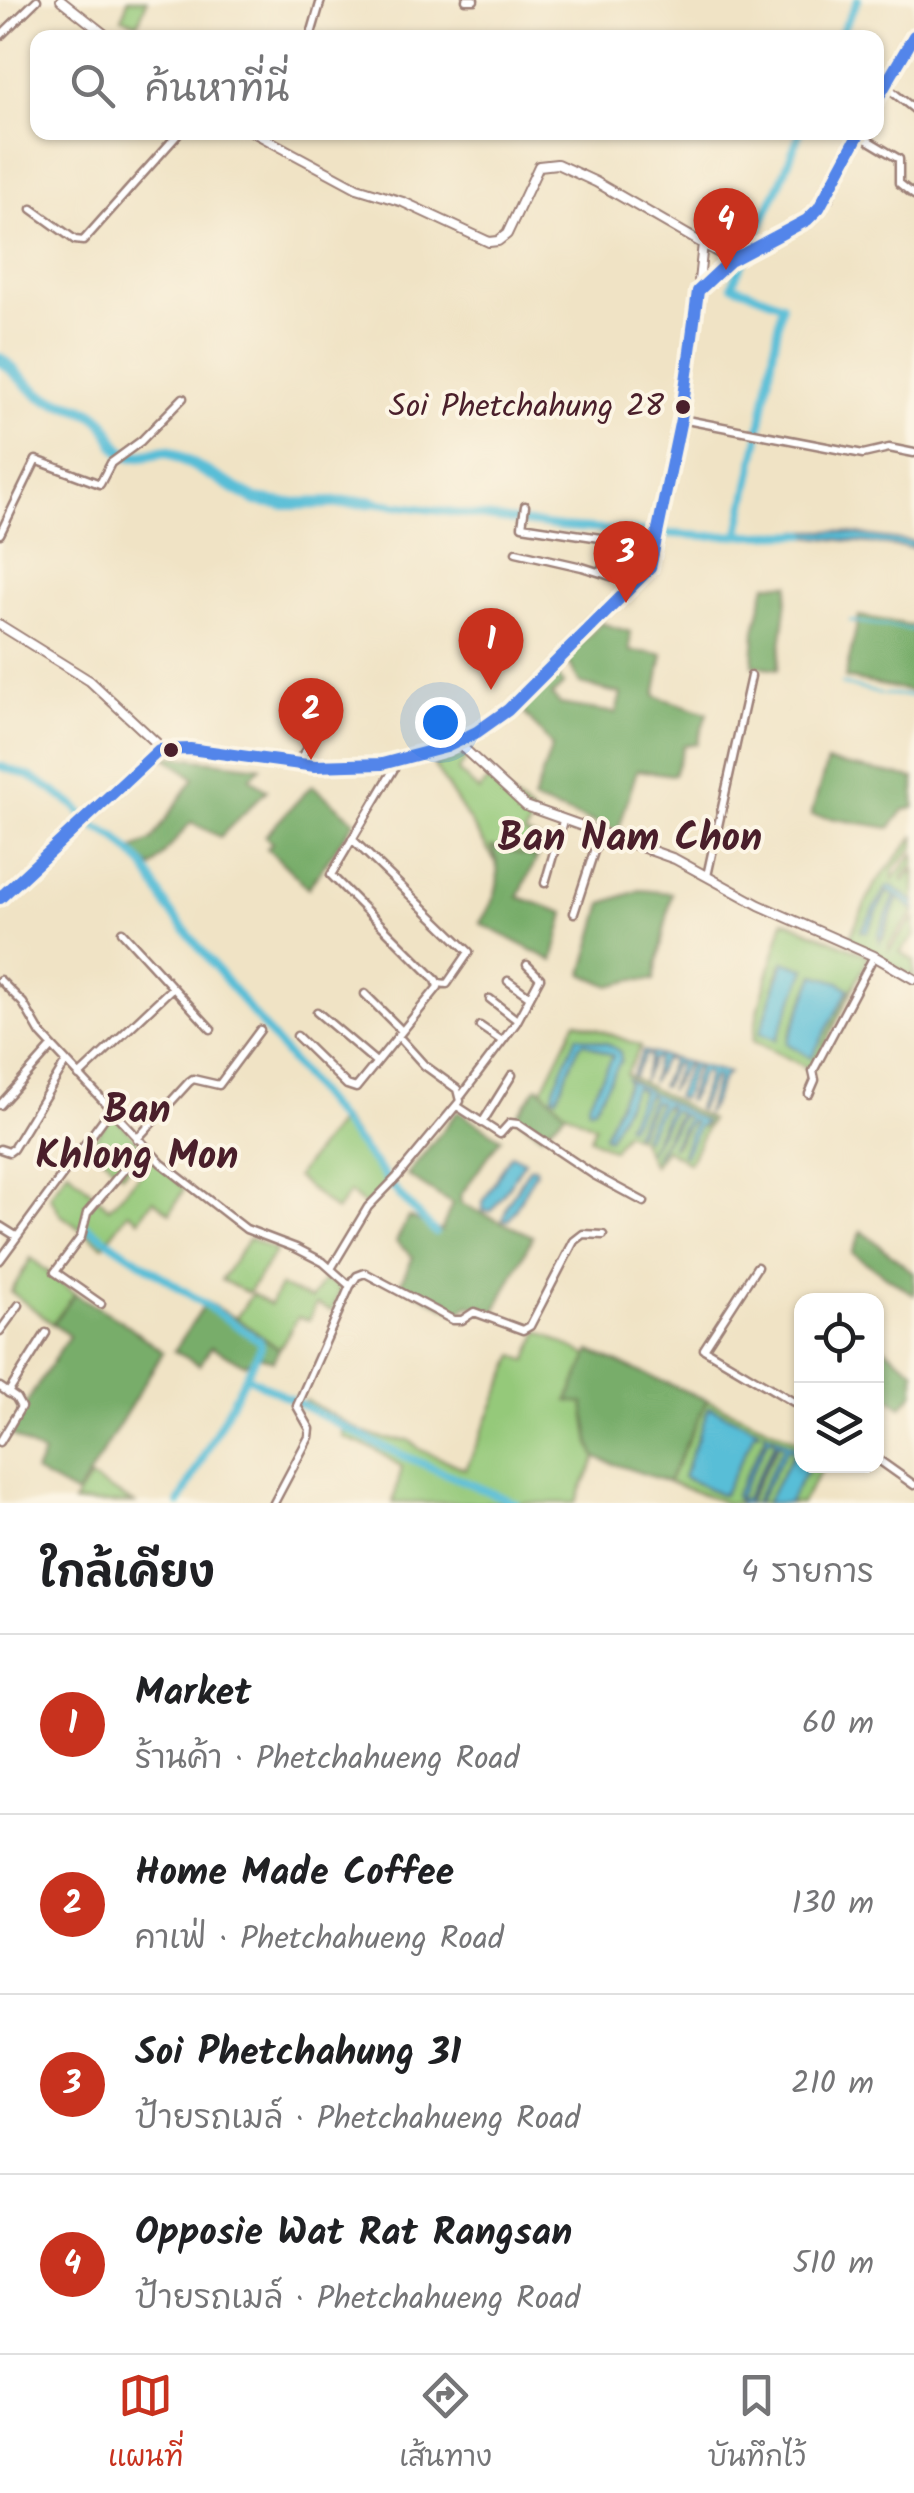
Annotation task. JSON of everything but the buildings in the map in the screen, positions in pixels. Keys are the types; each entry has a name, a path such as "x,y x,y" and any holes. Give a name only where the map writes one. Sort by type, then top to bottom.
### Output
{"main road":[{"path":"885,86 914,36"},
{"path":"0,898 139,766 163,749 329,767 398,762 459,744 508,710 650,568 681,419 698,291 731,260 806,220 819,208 857,140"}],"street":[{"path":"0,36 37,0"},
{"path":"62,0 99,30"},
{"path":"312,30 321,0"},
{"path":"466,0 474,0"},
{"path":"885,86 914,109"},
{"path":"32,208 74,240 83,242 173,140"},
{"path":"270,140 356,188 415,207 489,242 506,234 533,173 544,163 550,163 596,182 731,260"},
{"path":"870,140 899,158 898,183 914,195"},
{"path":"698,291 704,244"},
{"path":"0,534 36,460 100,484 111,463 148,434 183,398"},
{"path":"681,419 862,454 889,448 914,453"},
{"path":"525,506 522,526 607,539 602,572"},
{"path":"516,552 636,584"},
{"path":"0,625 90,681 163,749"},
{"path":"707,876 751,676"},
{"path":"295,765 332,714"},
{"path":"459,744 514,797 563,822 675,859 759,906 874,956 914,979"},
{"path":"352,839 469,952 447,984 438,983 331,875 352,839 398,762"},
{"path":"545,883 563,822"},
{"path":"574,913 600,833"},
{"path":"122,932 211,1030"},
{"path":"809,1094 815,1080 813,1072 874,956"},
{"path":"332,1267 368,1206 397,1178 456,1106 518,1020 540,975 526,964"},
{"path":"0,980 66,1062 140,1143 182,1182 246,1229 332,1267 350,1286"},
{"path":"508,980 530,996"},
{"path":"297,1036 350,1088 356,1088 438,983"},
{"path":"80,1076 171,989"},
{"path":"365,994 424,1065 461,1096"},
{"path":"490,999 518,1020"},
{"path":"317,1012 376,1062"},
{"path":"480,1026 502,1041"},
{"path":"101,1304 55,1272 81,1237 87,1213 189,1082 193,1079 219,1084 260,1030"},
{"path":"0,1106 52,1046"},
{"path":"0,1149 8,1152 13,1148 66,1062"},
{"path":"482,1123 512,1076"},
{"path":"456,1106 500,1134 510,1124 518,1124 594,1175 644,1202"},
{"path":"0,1260 111,1108"},
{"path":"0,1226 16,1236"},
{"path":"274,1503 310,1429 298,1402 357,1276 365,1274 454,1320 474,1312 523,1330 530,1326 574,1242 583,1234 603,1235"},
{"path":"757,1267 704,1349 794,1402"},
{"path":"0,1331 18,1305"},
{"path":"8,1393 46,1333"},
{"path":"0,1387 21,1407 0,1442"},
{"path":"884,1464 914,1485"}],"green space":[{"path":"128,0 147,0 138,24 122,18"},
{"path":"766,584 789,584 778,669 753,665 755,630"},
{"path":"859,616 914,626 914,692 845,678"},
{"path":"601,623 630,632 630,651 663,654 655,696 707,713 697,744 684,745 674,775 637,770 618,831 533,801 552,746 521,709 553,671 564,684 552,695 560,704 616,713 621,694 580,684 567,658"},
{"path":"163,755 261,767 250,778 267,790 220,837 191,822 152,868 132,850 152,840 194,778"},
{"path":"464,756 466,760 458,771 479,791 489,779 535,815 525,834 542,841 537,858 493,847 499,867 434,766"},
{"path":"827,762 914,778 914,808 904,810 890,828 811,815"},
{"path":"312,785 355,821 308,888 267,848 272,843 265,836"},
{"path":"914,837 914,847 893,870 893,879 914,853 914,864 902,878 904,881 914,869 914,902 888,887 861,931 868,931 887,891 895,896 883,939 898,897 913,907 914,912 889,944 889,950 914,918 914,937 900,952 914,961 914,977 848,940 875,884"},
{"path":"492,847 537,858 518,897 565,913 553,961 480,923 497,886"},
{"path":"640,890 672,893 654,980 610,986 583,974 603,903"},
{"path":"784,920 869,956 812,1070 753,1041","holes":["781,965 806,969 776,1039 761,1033","815,975 849,989 819,1043 789,1036"]},
{"path":"576,1021 641,1046 626,1074 710,1120 689,1163 665,1149 653,1166 640,1139 625,1132 613,1150 590,1138 595,1126 566,1112 542,1090","holes":["629,1079 704,1126 699,1126 682,1154 694,1122 690,1120 674,1148 688,1117 682,1114 655,1155 679,1113 673,1110 648,1152 669,1108 663,1106 643,1138 660,1103 654,1100 638,1134 652,1097 648,1094 629,1126 642,1091 635,1086 605,1137"]},
{"path":"538,1086 566,1112 542,1135 516,1116"},
{"path":"458,1111 501,1138 460,1196 461,1204 533,1236 495,1311 469,1305 457,1313 400,1284 413,1257 396,1242 408,1217 441,1231 452,1204 407,1175"},
{"path":"112,1114 184,1189 170,1213 153,1200 139,1220 128,1212 103,1246 61,1215 50,1196 68,1170 109,1208 145,1169 136,1159 122,1174 90,1146"},
{"path":"340,1120 390,1180 365,1206 350,1192 336,1211 296,1177"},
{"path":"862,1231 914,1273 914,1295 852,1253"},
{"path":"249,1238 276,1251 248,1293 221,1280"},
{"path":"31,1258 75,1294 53,1324 11,1292"},
{"path":"324,1280 341,1288 332,1311 316,1304 309,1320 298,1317 279,1349 236,1318 252,1294 270,1305 280,1286 311,1299"},
{"path":"75,1294 120,1320 163,1352 77,1495 35,1472 43,1455 10,1434 69,1336 53,1324"},
{"path":"206,1302 279,1349 273,1361 259,1356 244,1364 211,1347 200,1365 174,1351"},
{"path":"539,1331 588,1356 568,1400 584,1402 596,1458 575,1503 393,1503 402,1467 374,1449 343,1437 343,1429 300,1406 306,1400 364,1433 409,1440 421,1450 466,1469 515,1355 527,1361"},
{"path":"884,1347 914,1370 914,1393 901,1407 884,1393"},
{"path":"590,1351 707,1400 668,1482 596,1458 584,1403 568,1401"},
{"path":"707,1400 794,1439 794,1446 765,1432 735,1496 740,1503 725,1503 668,1482","holes":["709,1411 759,1432 755,1432 723,1495 683,1477"]},
{"path":"768,1440 776,1441 745,1499 738,1499"},
{"path":"780,1442 785,1446 755,1503 747,1503"},
{"path":"788,1447 794,1450 766,1503 757,1503"},
{"path":"805,1473 820,1473 801,1503 788,1503"},
{"path":"90,1478 134,1503 73,1503"}],"water":[{"path":"798,531 834,531 914,542 914,548 797,535"},
{"path":"892,886 914,902 914,910 898,897 880,942 878,934 895,896 891,892 887,892 867,932 861,931 887,887"},
{"path":"784,961 806,969 776,1040 760,1033"},
{"path":"815,975 849,989 811,1058 787,1043"},
{"path":"577,1036 608,1044 620,1052 621,1060 594,1108 589,1109 613,1056 584,1042 557,1097 553,1096"},
{"path":"643,1051 728,1073 706,1113 717,1077 713,1077 699,1110 706,1072 690,1100 687,1101 698,1067 693,1069 682,1099 675,1097 689,1065 685,1065 669,1091 679,1064 674,1064 663,1087 671,1062 668,1058 663,1061 651,1083 657,1058 652,1059 643,1081 650,1055 645,1055 632,1075"},
{"path":"627,1079 705,1122 698,1127 685,1155 682,1154 694,1122 691,1120 671,1148 687,1118 682,1115 654,1159 679,1114 673,1110 648,1153 667,1105 645,1139 642,1137 659,1103 654,1101 637,1134 634,1133 652,1097 648,1094 629,1127 626,1125 642,1092 635,1087 608,1138 604,1135"},
{"path":"511,1154 525,1161 492,1211 483,1211 483,1202"},
{"path":"530,1167 536,1171 509,1220 503,1220 508,1203"},
{"path":"709,1407 760,1430 755,1432 723,1495 683,1477"},
{"path":"765,1432 794,1446 794,1451 788,1448 757,1503 784,1446 778,1443 747,1500 749,1503 740,1503 735,1496 766,1437","holes":["772,1438 776,1442 745,1499 738,1499"]},
{"path":"794,1453 794,1473 805,1473 788,1503 766,1503"}],"waterway":[{"path":"842,30 858,0"},
{"path":"760,429 782,304 732,285 797,140"},
{"path":"0,359 42,396 95,415 119,449 129,455 168,451 256,500 285,504 372,502"},
{"path":"739,533 759,437"},
{"path":"372,502 561,527 704,536 805,534"},
{"path":"850,621 914,630"},
{"path":"842,684 880,694 914,696"},
{"path":"0,766 46,786 75,806 89,823 115,837 144,865 169,910 402,1198 435,1232"},
{"path":"86,1226 260,1341 261,1347 179,1503"},
{"path":"246,1376 379,1445 515,1503"}],"transit line":[{"path":"884,87 914,36"},
{"path":"732,260 807,220 819,208 856,140"},
{"path":"0,898 159,750 190,749 315,766 382,764 446,747 477,732 508,710 650,568 681,419 698,291 731,260"}],"place":[{"name":"Opposie Wat Rat Rangsan","path":"726,270"},
{"name":"Soi Phetchahung 28","path":"683,407"},
{"name":"Soi Phetchahung 31","path":"626,603"},
{"name":"Market","path":"491,690"},
{"name":"Home Made Coffee","path":"311,760"}],"district":[{"name":"Ban Nam Chon","path":"630,839"},
{"name":"Ban Khlong Mon","path":"137,1134"}]}
